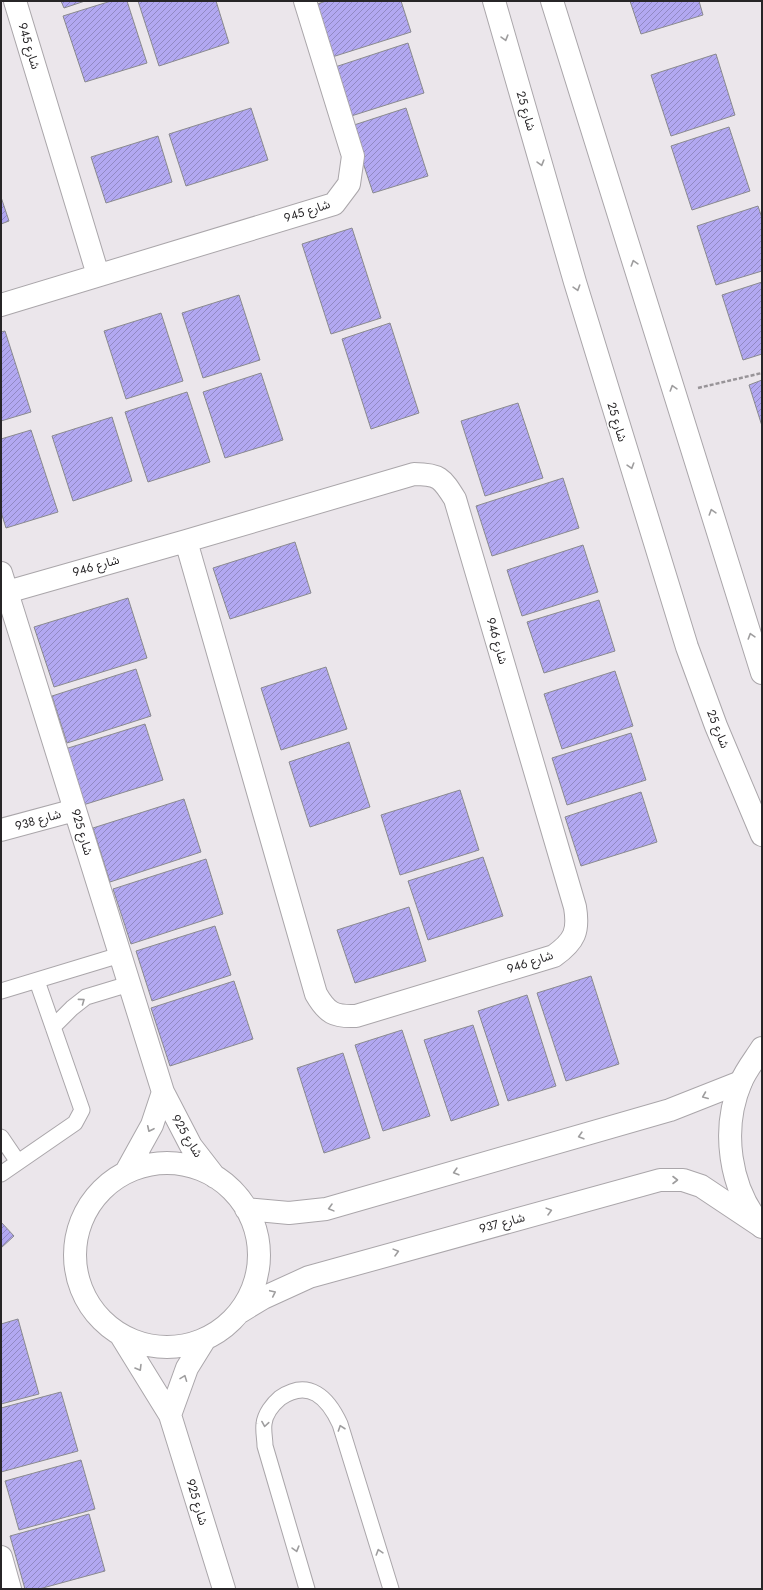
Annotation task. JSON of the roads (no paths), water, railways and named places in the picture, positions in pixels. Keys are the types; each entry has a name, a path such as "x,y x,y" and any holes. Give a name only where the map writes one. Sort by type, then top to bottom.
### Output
{"street":[{"name":"شارع 945","path":"15,1 98,276"},
{"name":"شارع 945","path":"1,305 334,204 349,184 353,156 305,1"},
{"name":"شارع 25","path":"494,1 575,282 687,647 716,726 762,835"},
{"path":"552,1 762,673"},
{"name":"شارع 946","path":"4,582 186,541 414,474 437,476 446,484 455,499 575,906 577,919 574,934 567,947 554,956 356,1016 333,1014 323,1006 316,994 186,541"},
{"name":"شارع 925","path":"4,582 162,1092 191,1146 215,1177"},
{"name":"شارع 938","path":"1,830 75,810"},
{"path":"761,1227 741,1194 730,1156 730,1118 741,1082 762,1048"},
{"path":"246,1209 289,1213 326,1209 670,1110 741,1082"},
{"name":"شارع 925","path":"126,1172 152,1125 162,1092"},
{"path":"171,1163 194,1167 215,1177 233,1191 246,1209 255,1229 259,1251 258,1273 251,1294 240,1313 224,1328 205,1339 183,1346 161,1347 140,1344 120,1334 102,1321 88,1304 79,1284 75,1262 76,1240 82,1220 92,1200 107,1185 126,1172 148,1165 171,1163"},
{"name":"شارع 937","path":"240,1313 263,1298 309,1277 660,1180 683,1180 701,1186 761,1227"},
{"name":"شارع 925","path":"120,1334 170,1415 224,1589"},
{"path":"170,1415 187,1368 205,1339"},
{"path":"1,1557 10,1589"}],"lane":[{"path":"1,991 120,955"},
{"path":"1,1174 75,1123 82,1110 37,980"},
{"path":"53,1027 72,1008 86,997 129,984"},
{"path":"1,1137 18,1162"},
{"path":"307,1589 265,1446 264,1423 270,1409 278,1400 299,1389 310,1391 324,1399 333,1410 391,1589"}]}
